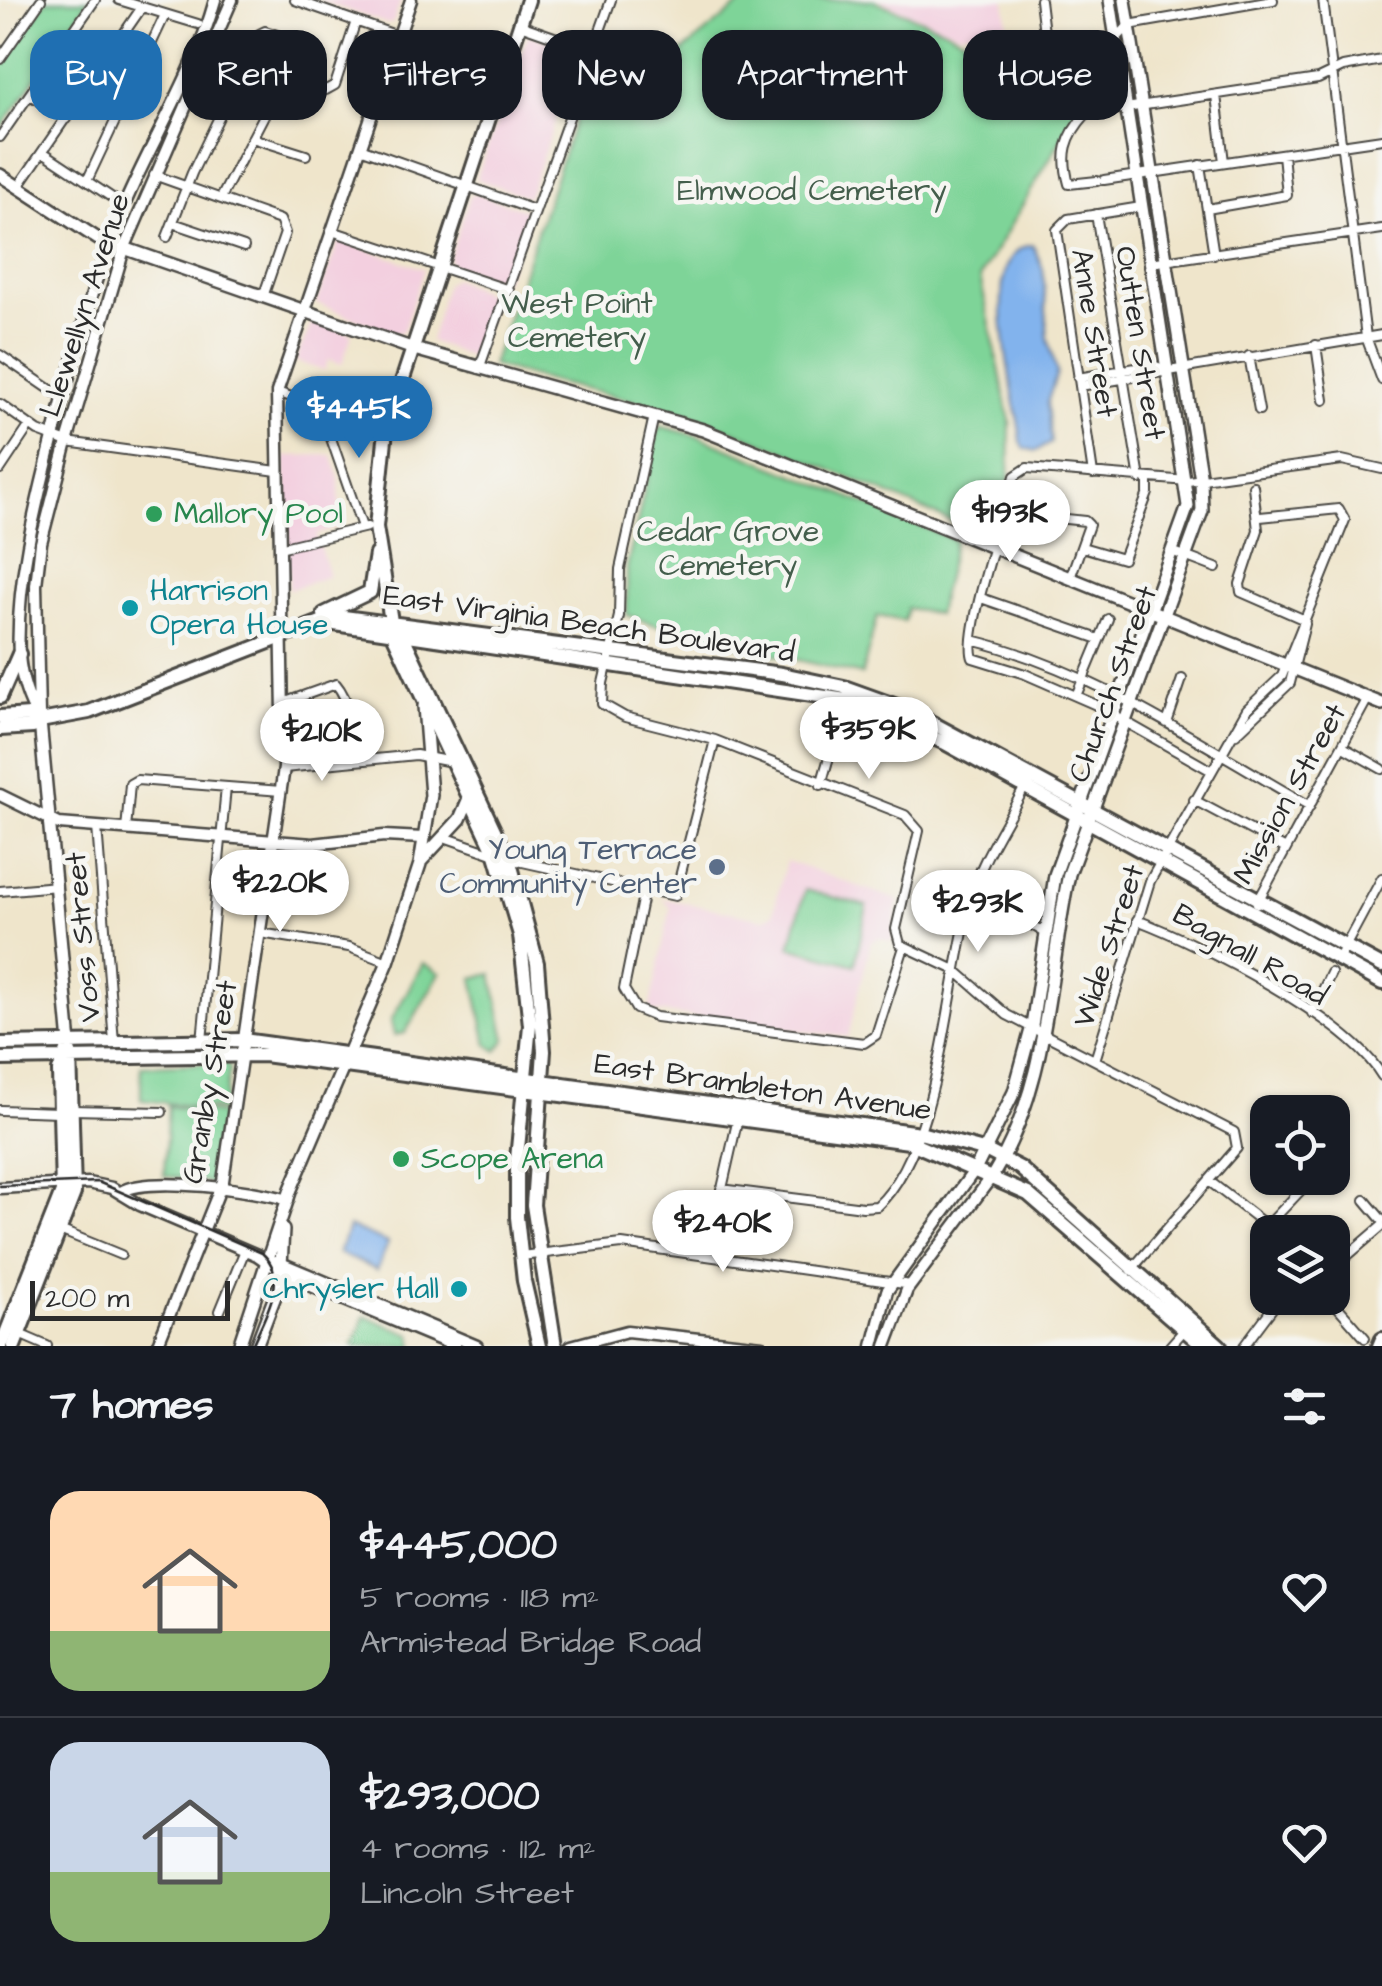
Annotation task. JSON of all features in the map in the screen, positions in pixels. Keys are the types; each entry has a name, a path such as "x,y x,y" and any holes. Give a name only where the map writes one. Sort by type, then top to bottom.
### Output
{"main road":[{"path":"518,30 528,0"},
{"name":"Church Street","path":"1110,0 1115,30"},
{"name":"Church Street","path":"982,1158 1014,1092 1032,1026 1049,924 1113,714 1186,518 1194,481 1125,0"},
{"path":"314,623 370,592 386,430 486,120"},
{"name":"Church Street","path":"1084,812 1125,722 1202,511 1166,370 1128,120"},
{"path":"0,176 109,244 414,349 703,430 1382,704"},
{"path":"377,532 397,631 424,706 471,792"},
{"name":"East Virginia Beach Boulevard","path":"0,728 33,727 40,721 89,712 336,616 444,642 610,658"},
{"path":"397,631 420,672 524,906 542,988 541,1087 532,1182 538,1255 555,1346"},
{"name":"East Virginia Beach Boulevard","path":"397,631 731,674 847,694 908,710 1005,769 1255,905 1343,952 1382,966"},
{"path":"420,672 424,648 444,642"},
{"path":"0,697 19,654"},
{"path":"256,1346 288,1200 388,962 420,864 430,808 424,706"},
{"path":"0,717 30,715 40,721 57,886 68,1054 69,1184 62,1231 1,1346"},
{"path":"420,864 460,820 471,792"},
{"path":"430,808 443,836"},
{"path":"502,856 526,968 530,1014 517,1171 520,1256 539,1346"},
{"name":"Church Street","path":"995,1173 1032,1092 1047,1033 1049,924"},
{"name":"East Virginia Beach Boulevard","path":"1343,952 1382,983"},
{"path":"0,1044 68,1054 114,1044 202,1041 243,1046"},
{"path":"0,1059 243,1046"},
{"name":"East Brambleton Avenue","path":"243,1046 740,1112 918,1139 982,1158 1004,1158 1058,1200 1128,1273"},
{"name":"East Brambleton Avenue","path":"918,1139 982,1158 995,1173 1037,1201 1188,1325 1220,1346"},
{"path":"995,1173 1058,1200"},
{"path":"10,1334 69,1184"},
{"path":"239,1346 276,1264"},
{"name":"East Brambleton Avenue","path":"1188,1325 1203,1346"},
{"path":"1379,1346 1382,1339"}],"street":[{"path":"0,59 41,0"},
{"path":"74,30 95,0"},
{"path":"119,0 140,10 198,24"},
{"name":"Llewellyn Avenue","path":"40,721 28,696 19,654 28,539 109,244 188,73 215,0"},
{"name":"Llewellyn Avenue","path":"221,30 232,0"},
{"path":"294,0 380,30"},
{"name":"Granby Street","path":"400,30 410,0"},
{"path":"600,30 611,0"},
{"path":"1040,0 1044,30"},
{"path":"1124,30 1129,25 1273,0"},
{"path":"1323,0 1366,338 1382,380"},
{"path":"126,30 140,10"},
{"path":"87,181 164,16"},
{"path":"327,89 331,88 356,22"},
{"path":"520,25 542,33"},
{"path":"1128,108 1216,95 1382,60"},
{"path":"0,138 30,95"},
{"path":"1216,95 1224,162"},
{"name":"Llewellyn Avenue","path":"40,721 36,585 41,543 124,249 182,116"},
{"path":"18,188 65,120"},
{"path":"167,238 185,190 221,120"},
{"path":"221,198 261,120"},
{"name":"Granby Street","path":"157,1346 219,1190 284,768 277,392 370,120"},
{"path":"479,368 567,120"},
{"path":"1080,120 1062,153 1069,184 1382,139"},
{"path":"252,138 306,155"},
{"path":"360,148 534,210"},
{"path":"43,152 114,199"},
{"path":"1207,209 1287,194 1283,154"},
{"path":"1200,165 1214,255"},
{"path":"154,174 185,190 221,198 276,217 284,224 263,296"},
{"path":"1096,214 1142,206"},
{"name":"Anne Street","path":"1093,474 1057,230 1060,223 1096,214"},
{"name":"Outten Street","path":"1096,214 1144,479"},
{"path":"173,223 244,247"},
{"path":"1150,264 1382,230"},
{"path":"332,231 509,290"},
{"path":"1079,382 1124,380 1180,367 1382,335"},
{"path":"1316,346 1324,400"},
{"path":"0,356 54,392"},
{"path":"1250,356 1259,410"},
{"path":"1079,382 1153,364 1166,370"},
{"path":"277,392 386,430"},
{"path":"0,404 30,425 67,442 277,472"},
{"path":"320,407 362,526"},
{"path":"654,416 620,569 619,616 602,704 625,718 715,740 905,815 918,831 896,935 904,947 955,970 997,1008 1096,1057 1238,1138 1237,1148 1128,1273"},
{"path":"2,464 30,425"},
{"path":"1210,770 1076,696 971,654 1015,476 1027,468 1194,481 1342,460 1382,469"},
{"path":"1082,547 1123,559 1148,494 1144,479"},
{"path":"1254,486 1260,517 1241,592 1305,620"},
{"name":"Wide Street","path":"1096,1057 1136,920 1164,855 1247,709 1292,666 1305,620 1345,520 1342,512 1327,507 1260,517"},
{"path":"1047,517 1088,522 1070,578"},
{"path":"279,548 362,526 377,532"},
{"path":"1174,552 1216,568"},
{"path":"982,598 1099,640"},
{"path":"1076,696 1108,619"},
{"path":"972,640 1024,653 1084,679 1310,806"},
{"path":"1166,723 1182,679"},
{"path":"283,703 336,684 340,687 350,714 355,761"},
{"path":"821,785 847,694"},
{"name":"Mission Street","path":"1255,905 1368,698"},
{"path":"443,836 449,842 502,856 675,896 715,740"},
{"path":"1344,748 1382,769"},
{"path":"284,768 429,758 452,762"},
{"path":"126,830 132,781 280,792"},
{"path":"721,1189 877,1206 900,1180 918,1139 978,876 1028,781"},
{"path":"202,1041 226,787"},
{"path":"0,795 51,821 126,830 324,844 384,836 424,838"},
{"path":"1194,800 1286,850"},
{"name":"Voss Street","path":"97,827 114,1044"},
{"path":"978,876 1022,919 1049,924"},
{"path":"1343,952 1382,878"},
{"path":"0,891 57,886"},
{"path":"644,890 624,989 636,1009 656,1018 864,1044 876,1035 904,947"},
{"name":"Bagnall Road","path":"1136,920 1194,943 1312,1014 1364,1052 1382,1076"},
{"path":"260,933 349,947 388,962"},
{"path":"1312,1014 1331,973"},
{"path":"0,1110 162,1112"},
{"path":"707,1254 740,1112"},
{"name":"Church Street","path":"873,1346 879,1309 894,1280 982,1158"},
{"name":"Church Street","path":"886,1346 910,1285 995,1173"},
{"path":"1208,1181 1253,1215"},
{"path":"0,1188 69,1184 121,1192 140,1206 456,1346"},
{"path":"121,1192 140,1185 288,1200"},
{"path":"1282,1215 1297,1195"},
{"path":"1350,1252 1382,1223 1365,1200"},
{"path":"62,1231 121,1256"},
{"path":"520,1256 612,1244 707,1254 910,1285"},
{"path":"220,1311 245,1250"},
{"path":"1244,1346 1267,1315"},
{"path":"1345,1315 1365,1338"},
{"path":"1170,1346 1188,1325"},
{"path":"571,1346 627,1331 762,1346"},
{"path":"10,1334 48,1346"},
{"path":"432,1337 477,1346"}],"shaded area":[{"path":"318,0 401,0 393,23 388,24"},
{"path":"878,0 1005,0 1008,26 959,33"},
{"path":"528,34 542,39 542,120 556,120 528,197 476,179 497,120 522,120 522,51"},
{"path":"477,194 529,211 504,282 451,265 449,258 470,196"},
{"path":"339,240 424,269 403,331 394,334 316,303"},
{"path":"453,278 493,297 475,359 430,341 446,284"},
{"path":"313,320 352,334 342,364 328,360 324,371 295,361"},
{"path":"332,455 339,479 340,526 316,535 329,576 289,590 285,456"},
{"path":"786,861 898,900 892,942 879,938 871,942 848,1037 649,1011 671,907 661,898 764,919 773,914"}],"green space":[{"path":"46,0 89,0 68,30 30,30 30,86 0,130 0,67"},
{"name":"Elmwood Cemetery","path":"746,0 872,0 963,38 963,120 1073,120 980,277 1010,421 1009,479 994,539 705,421 492,365 575,120 682,120 682,52 702,36 702,120 943,120 943,30 709,30"},
{"name":"Cedar Grove Cemetery","path":"659,426 698,436 955,540 937,614 907,608 904,621 877,616 862,675 670,630 627,615 627,567"},
{"path":"805,890 867,906 855,965 790,947"},
{"path":"423,963 440,973 405,1033 394,1035 391,1021"},
{"path":"492,974 506,1040 497,1051 487,1044 473,978"},
{"path":"226,1063 230,1068 223,1110 141,1100 141,1066"},
{"path":"168,1106 223,1114 212,1183 164,1176"},
{"path":"365,1316 412,1335 414,1346 353,1346"}],"water":[{"path":"1033,245 1043,269 1048,339 1057,373 1047,403 1051,443 1036,451 1024,448 1021,442 1003,331 1002,300 1005,273 1015,253"},
{"path":"349,1227 388,1243 377,1270 338,1253"}],"tram line":[{"path":"0,1186 98,1182 262,1253 270,1263 274,1286 252,1346"}],"place":[{"name":"Mallory Pool","path":"154,514"},
{"name":"Harrison Opera House","path":"130,608"},
{"name":"Young Terrace Community Center","path":"717,867"},
{"name":"Scope Arena","path":"401,1159"},
{"name":"Chrysler Hall","path":"459,1289"}],"park label":[{"name":"West Point Cemetery","path":"577,321"}]}
